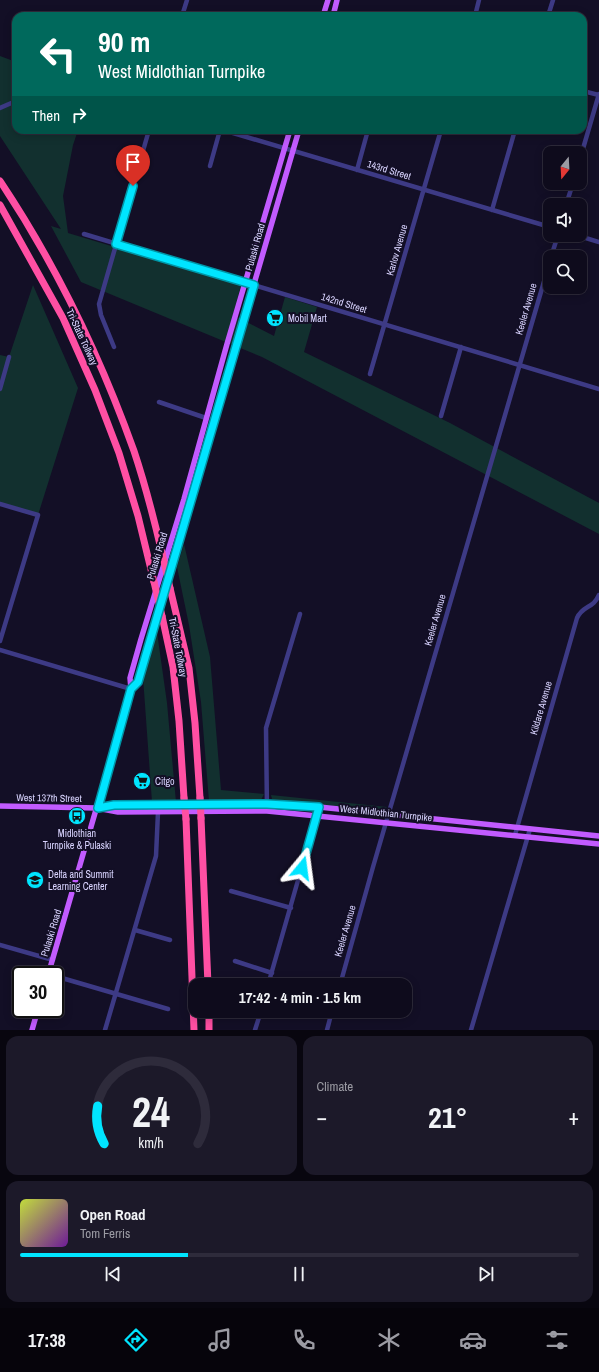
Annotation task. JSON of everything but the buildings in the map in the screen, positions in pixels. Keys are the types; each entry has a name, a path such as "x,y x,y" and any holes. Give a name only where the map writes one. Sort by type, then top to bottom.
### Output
{"highway":[{"name":"Tri-State Tollway","path":"0,181 43,252 78,316 110,389 134,452 153,517 189,668 195,723 200,798 208,978"},
{"name":"Tri-State Tollway","path":"0,205 63,318 95,390 119,452 138,516 162,616 173,667 179,722 186,819 194,1030"},
{"path":"209,1018 209,1030"}],"main road":[{"path":"324,12 328,0"},
{"path":"333,12 337,0"},
{"name":"Pulaski Road","path":"51,966 131,689 130,678 184,499 206,418 289,134"},
{"name":"Pulaski Road","path":"131,689 138,682 297,134"},
{"name":"West Midlothian Turnpike","path":"98,808 114,805 267,804 319,807 599,836"},
{"name":"West 137th Street","path":"0,806 98,808"},
{"name":"West Midlothian Turnpike","path":"98,808 118,812 267,811 599,844"},
{"path":"32,1030 35,1018"}],"street":[{"path":"183,12 187,0"},
{"path":"476,12 479,0"},
{"path":"549,12 553,0"},
{"path":"584,146 599,95 587,91"},
{"path":"0,108 12,103"},
{"path":"114,347 101,315 99,304 149,134"},
{"path":"210,166 221,134"},
{"name":"143rd Street","path":"235,134 543,225"},
{"path":"357,170 367,134"},
{"name":"Karlov Avenue","path":"370,374 440,134"},
{"path":"492,210 514,134"},
{"name":"142nd Street","path":"84,234 599,389"},
{"path":"587,238 599,242"},
{"name":"Keeler Avenue","path":"342,978 543,284"},
{"path":"441,416 461,347"},
{"path":"0,389 9,358"},
{"path":"159,402 206,418"},
{"path":"0,504 38,515 0,641"},
{"name":"Kildare Avenue","path":"515,836 577,618 580,611 592,605 599,595"},
{"path":"267,811 266,728 300,614"},
{"path":"0,650 131,689"},
{"path":"270,978 319,807"},
{"path":"106,1030 156,856 158,812"},
{"path":"471,1030 530,829"},
{"path":"231,890 291,908"},
{"path":"135,930 170,940"},
{"path":"0,945 53,960"},
{"path":"235,961 272,973"},
{"path":"64,979 168,1010"},
{"path":"255,1030 259,1018"},
{"path":"327,1030 330,1018"}],"green space":[{"path":"0,56 12,60 12,134 77,134 73,145 63,196 68,233 241,285 233,315 274,336 285,297 317,307 304,352 450,423 599,503 599,534 262,357 81,282 51,226 61,229 0,136"},
{"path":"33,285 78,388 38,515 0,504 0,355 9,357"},
{"path":"184,544 210,657 221,790 264,794 261,800 255,802 209,801 201,702 189,625 177,567"},
{"path":"157,632 167,703 176,802 152,802 143,677"},
{"path":"271,795 387,807 383,810 378,810 277,801 272,799"}],"place":[{"name":"Mobil Mart","path":"275,318"},
{"name":"Citgo","path":"142,781"},
{"name":"Midlothian Turnpike & Pulaski","path":"77,816"},
{"name":"Delta and Summit Learning Center","path":"35,880"}],"route":[{"path":"133,186 116,244 254,285 138,682 131,689 98,808 114,805 267,804 319,807 302,868"}]}
